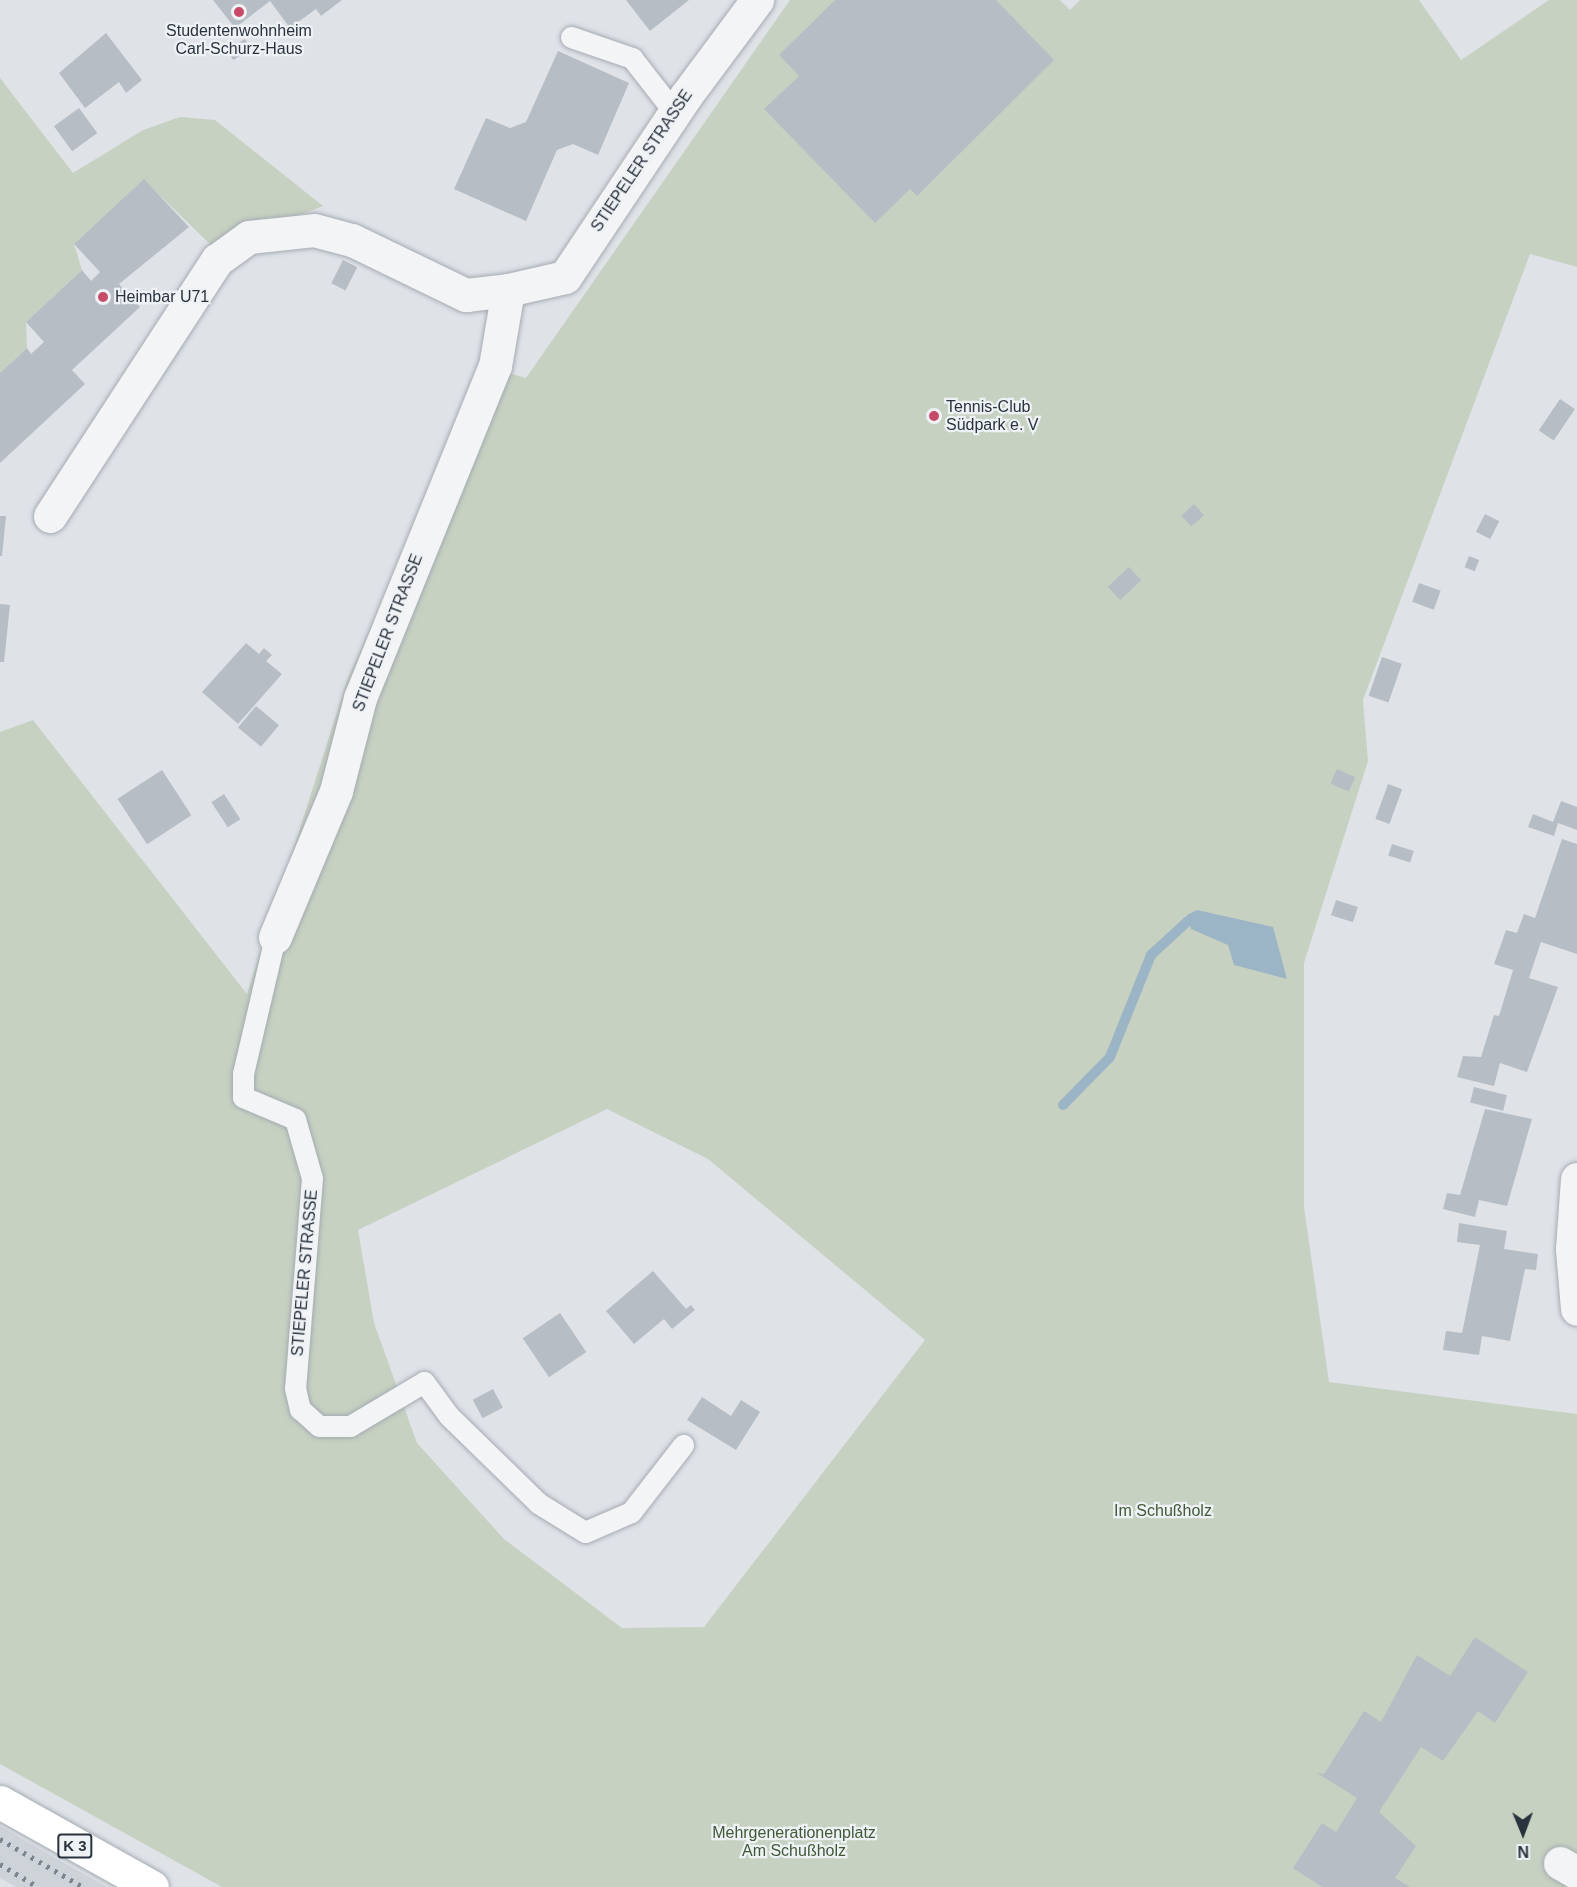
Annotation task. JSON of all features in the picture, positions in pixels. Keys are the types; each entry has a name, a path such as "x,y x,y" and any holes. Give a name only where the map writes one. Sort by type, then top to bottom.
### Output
{"highway":[{"name":"K 3","path":"0,1802 152,1887"}],"street":[{"name":"STIEPELER STRASSE","path":"50,516 217,260 249,237 314,230 352,240 466,295 507,290 565,278 675,113 757,0"},
{"name":"STIEPELER STRASSE","path":"275,937 336,791 360,698 495,366 507,290"},
{"path":"1577,1179 1572,1249 1577,1309"}],"lane":[{"path":"571,37 632,58 675,113"},
{"name":"STIEPELER STRASSE","path":"275,937 243,1073 243,1097 295,1119 312,1178 295,1388 300,1409 319,1426 350,1426 424,1382 449,1416 538,1503 585,1532 631,1512 683,1445"}],"shaded area":[{"path":"0,1826 107,1887 16,1887 0,1878"}],"green space":[{"path":"790,0 1060,0 1070,10 1080,0 1419,0 1461,60 1549,0 1577,0 1577,267 1530,254 1363,700 1368,761 1304,963 1304,1207 1329,1382 1577,1414 1577,1887 222,1887 0,1764 0,732 33,720 247,994 347,681 486,367 526,378","holes":["607,1109 708,1159 925,1340 704,1627 622,1628 504,1539 417,1443 374,1323 358,1230"]},
{"path":"0,78 73,173 143,130 180,117 215,120 323,206 214,248 144,180 74,244 82,270 26,322 27,348 0,373"}],"water":[{"path":"1197,910 1273,927 1287,979 1234,965 1228,945 1191,929 1187,915"}],"building":[{"name":"Studentenwohnheim Carl-Schurz-Haus","path":"213,0 342,0 321,16 316,9 290,28 270,1 235,28"},
{"path":"626,0 689,0 650,31"},
{"path":"835,0 996,0 1054,60 917,196 910,189 875,223 764,109 799,76 779,55"},
{"path":"106,33 142,80 126,93 119,82 85,108 59,73"},
{"path":"245,39 251,49 233,60 227,50"},
{"path":"558,51 629,83 598,155 573,144 557,150 526,221 454,189 486,118 510,128 526,122"},
{"path":"79,108 97,133 72,151 54,126"},
{"path":"144,179 189,227 119,284 140,307 72,370 85,384 0,463 0,373 27,348 31,354 44,342 26,322 82,270 91,281 100,272 74,244"},
{"path":"343,260 357,267 345,290 331,283"},
{"path":"1560,399 1575,409 1554,441 1539,431"},
{"path":"1194,504 1204,515 1191,527 1181,515"},
{"path":"1485,514 1499,521 1490,539 1476,532"},
{"path":"0,516 6,516 2,556 0,556"},
{"path":"1469,556 1479,560 1475,571 1465,567"},
{"path":"1129,567 1141,580 1120,600 1108,587"},
{"path":"1419,583 1441,591 1434,610 1412,602"},
{"path":"0,604 10,605 4,662 0,662"},
{"path":"246,643 259,654 264,648 272,655 266,661 282,674 238,724 202,692"},
{"path":"1382,657 1402,664 1389,703 1369,696"},
{"path":"256,706 279,725 261,747 238,727"},
{"path":"1337,769 1355,777 1349,792 1330,784"},
{"path":"162,770 191,815 147,844 118,799"},
{"path":"1388,784 1402,789 1389,824 1375,819"},
{"path":"224,794 240,819 228,827 211,802"},
{"path":"1561,801 1577,807 1577,830 1558,823 1554,836 1528,827 1533,814 1553,822"},
{"path":"1562,839 1577,844 1577,954 1541,942 1529,978 1558,987 1527,1072 1500,1063 1494,1086 1457,1077 1463,1056 1481,1057 1494,1015 1499,1016 1513,970 1494,964 1506,930 1517,933 1524,914 1535,918"},
{"path":"1392,844 1414,851 1410,863 1388,855"},
{"path":"1336,900 1358,907 1353,922 1331,915"},
{"path":"1474,1087 1507,1095 1503,1111 1470,1103"},
{"path":"1485,1109 1532,1119 1507,1206 1479,1200 1475,1217 1443,1209 1447,1193 1460,1195"},
{"path":"1459,1223 1507,1231 1504,1249 1538,1254 1536,1270 1525,1269 1510,1341 1482,1336 1479,1355 1443,1350 1446,1331 1462,1333 1480,1245 1457,1242"},
{"path":"653,1271 686,1309 691,1305 695,1310 672,1329 664,1319 634,1344 606,1311"},
{"path":"560,1313 586,1352 549,1377 523,1338"},
{"path":"493,1389 503,1408 483,1418 473,1400"},
{"path":"702,1397 731,1416 741,1400 760,1412 736,1450 687,1420"},
{"path":"1475,1637 1528,1672 1495,1723 1478,1711 1443,1761 1421,1747 1379,1812 1416,1846 1395,1878 1410,1887 1322,1887 1293,1868 1322,1823 1336,1832 1357,1798 1317,1773 1324,1774 1364,1711 1381,1722 1417,1655 1450,1676"}],"waterway":[{"path":"1063,1105 1110,1057 1151,955 1188,921"}],"railway":[{"path":"0,1839 83,1887"},
{"path":"0,1864 38,1887"}],"place":[{"name":"Studentenwohnheim Carl-Schurz-Haus","path":"239,12"},
{"name":"Heimbar U71","path":"103,297"},
{"name":"Tennis-Club Südpark e. V","path":"934,416"}],"park label":[{"name":"Im Schußholz","path":"1163,1511"},
{"name":"Mehrgenerationenplatz Am Schußholz","path":"794,1842"}]}
